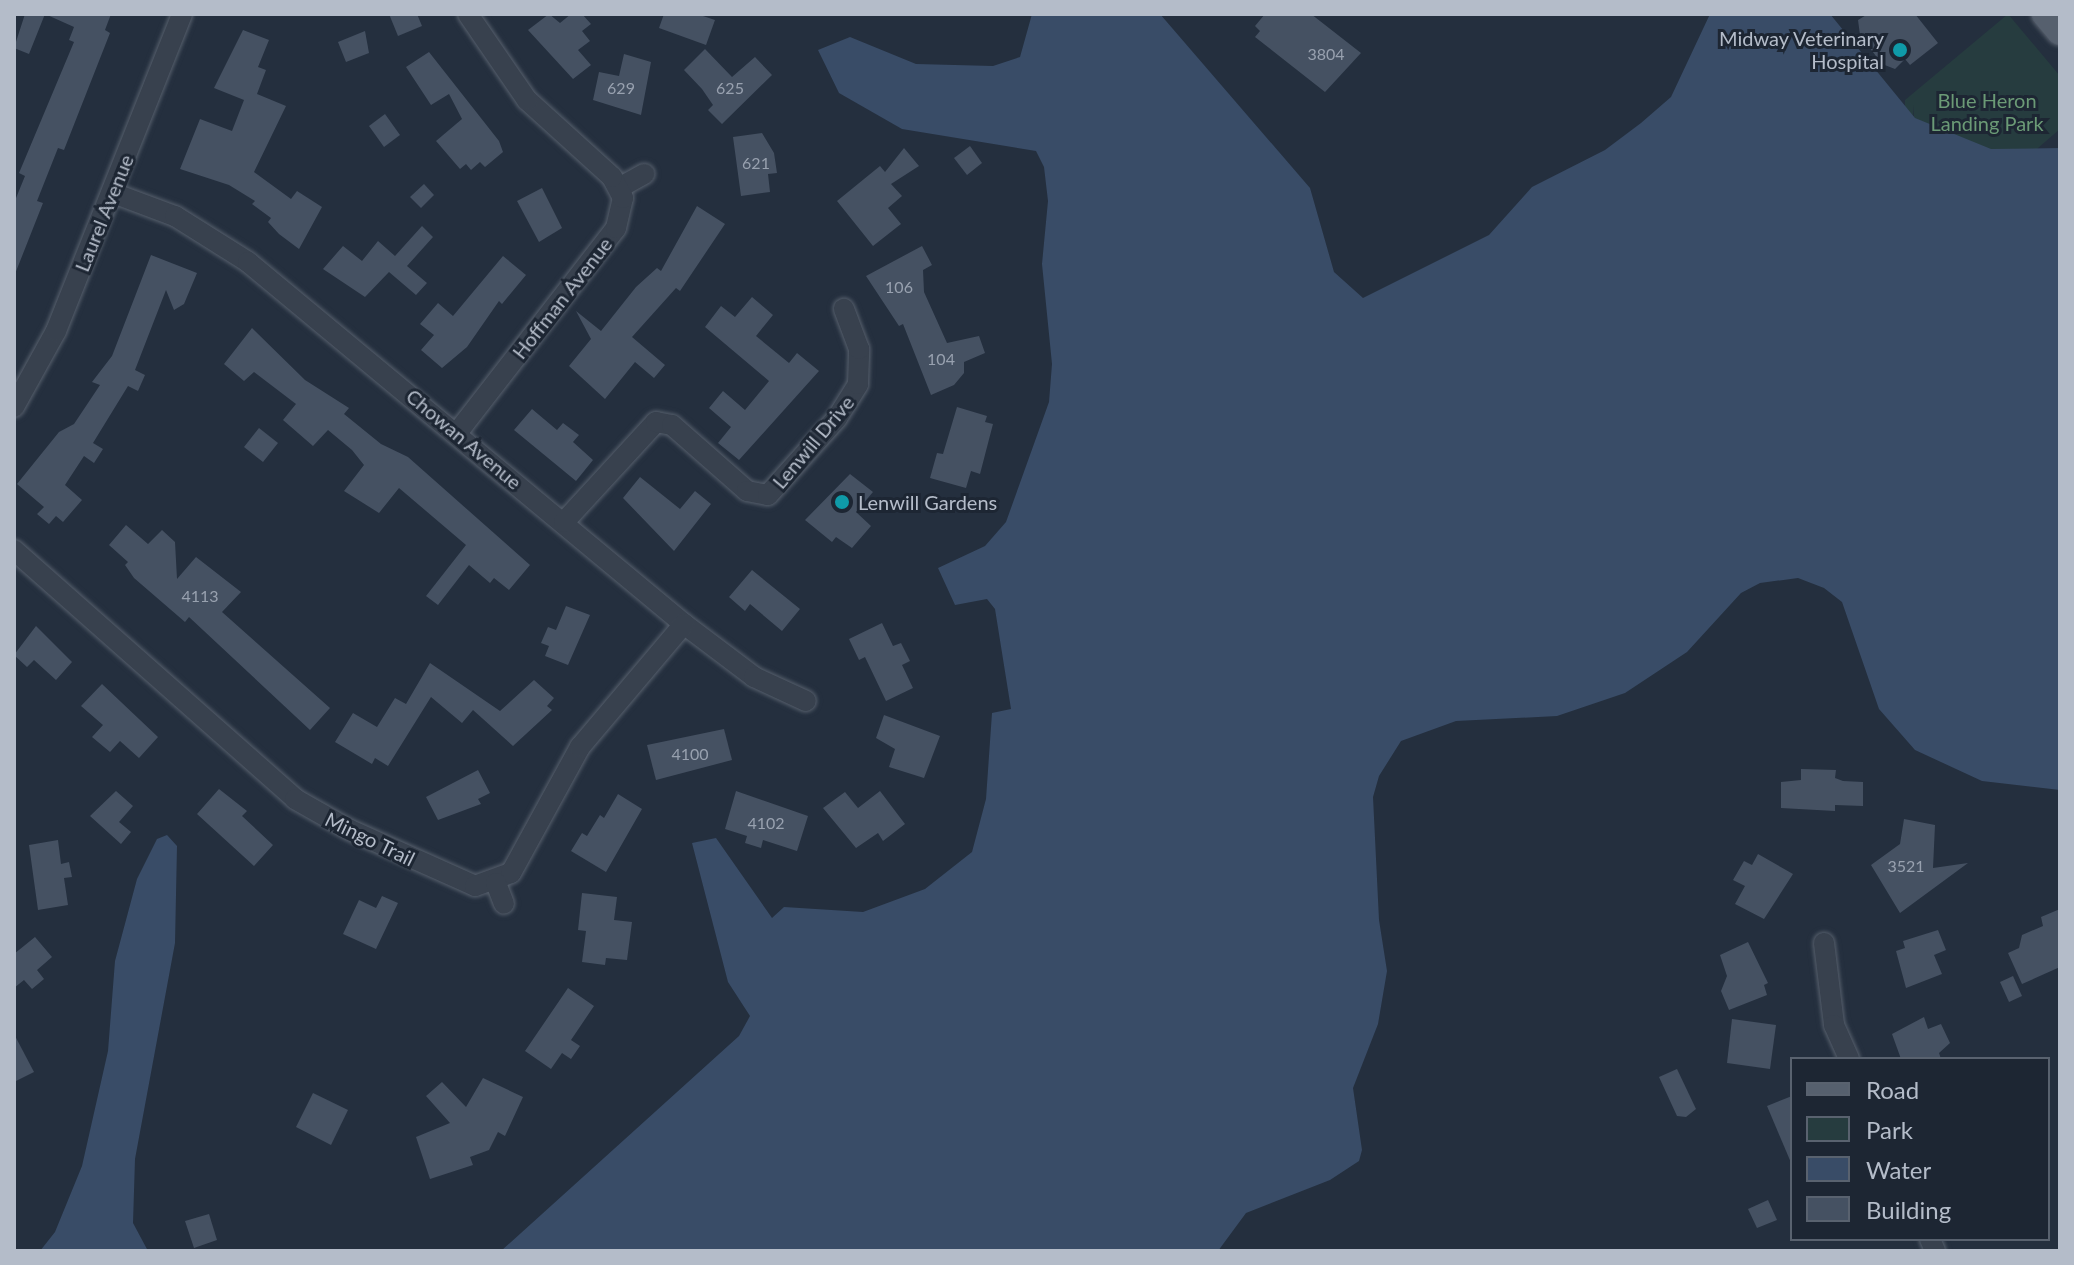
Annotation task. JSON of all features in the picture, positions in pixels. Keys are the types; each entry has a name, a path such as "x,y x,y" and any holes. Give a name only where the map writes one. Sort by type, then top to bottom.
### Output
{"main road":[{"path":"2045,14 2060,32"}],"street":[{"name":"Laurel Avenue","path":"14,407 56,331 182,14"},
{"path":"468,14 527,100 619,188 644,174"},
{"name":"Hoffman Avenue","path":"457,433 616,228 623,198 619,188"},
{"name":"Chowan Avenue","path":"113,193 175,216 214,238 457,433 684,624 754,677 806,701"},
{"name":"Lenwill Drive","path":"564,522 656,422 672,425 747,491 768,495 837,418 858,384 859,349 844,309"},
{"name":"Mingo Trail","path":"14,550 295,799 464,884 496,883"},
{"path":"504,904 496,883 521,861 548,799 580,747 684,624"},
{"path":"1824,943 1834,1025 1848,1057"}],"green space":[{"name":"Blue Heron Landing Park","path":"2008,14 2060,76 2060,129 1978,200 1913,155 1914,105 1905,185 1905,100"}],"water":[{"path":"1032,14 1160,14 1310,188 1334,272 1363,298 1489,235 1532,187 1605,150 1641,123 1671,97 1710,14 1830,14 1915,118 1991,149 2060,148 2060,790 1982,781 1915,750 1879,709 1842,602 1824,588 1798,578 1760,583 1741,593 1687,652 1625,693 1557,716 1456,721 1401,741 1379,776 1373,797 1379,920 1387,971 1378,1024 1353,1088 1362,1150 1359,1161 1330,1180 1246,1213 1218,1251 501,1251 739,1036 750,1016 728,982 692,843 716,838 772,918 784,907 863,912 925,889 972,852 986,799 992,713 1011,709 995,609 987,599 955,605 938,568 985,546 1006,522 1049,402 1052,364 1042,264 1048,201 1044,167 1036,151 902,129 839,93 818,50 850,37 916,64 993,66 1020,57"},
{"path":"167,835 177,846 175,943 135,1159 133,1223 148,1251 40,1251 55,1232 82,1166 108,1051 115,961 137,879 157,839"}],"building":[{"path":"25,14 45,14 29,54 14,48"},
{"path":"45,14 111,14 105,30 110,33 64,150 58,148 37,201 43,203 15,274 14,203 25,176 19,173 74,42 69,40 74,27"},
{"path":"389,14 417,14 422,26 398,36"},
{"path":"549,14 560,23 571,14 582,14 591,24 582,31 590,41 578,50 591,65 573,79 528,30"},
{"path":"664,14 697,14 715,20 706,45 659,28"},
{"path":"1265,14 1311,14 1361,53 1325,92 1255,37 1260,31 1255,26"},
{"name":"Midway Veterinary Hospital","path":"1868,14 1915,14 1938,43 1910,65 1905,59 1895,69 1882,64 1860,35 1858,20"},
{"path":"243,30 269,40 258,67 266,70 257,94 286,106 254,172 291,199 297,191 322,207 299,249 268,222 271,218 252,204 255,201 229,185 180,169 200,119 232,131 244,100 214,88"},
{"path":"365,31 369,53 346,62 338,42"},
{"path":"705,49 732,77 755,57 772,75 722,124 708,110 713,105 702,89 684,70"},
{"path":"429,52 499,141 503,152 485,167 480,162 471,170 466,164 460,169 436,141 462,119 449,94 431,105 406,67"},
{"path":"624,54 651,62 641,115 593,100 599,72 619,76"},
{"path":"385,114 400,135 384,147 369,126"},
{"path":"762,133 774,153 777,173 768,174 770,192 741,196 733,137"},
{"path":"970,146 982,163 967,175 954,158"},
{"path":"904,148 919,166 891,184 902,196 888,208 901,224 873,246 837,201 880,166 885,172"},
{"path":"424,184 434,195 421,208 410,197"},
{"path":"542,188 562,228 539,242 517,201"},
{"path":"697,206 725,224 680,291 676,288 632,337 665,365 654,378 635,362 605,399 569,366 591,339 576,311 601,331 636,287 657,268 661,271"},
{"path":"422,226 433,237 407,266 427,283 416,295 389,272 365,297 323,269 343,246 362,261 378,241 395,256"},
{"path":"922,246 932,265 923,270 924,292 947,343 979,336 985,353 964,362 964,373 954,385 931,395 903,324 899,326 866,276"},
{"path":"151,255 197,273 184,304 174,310 166,290 135,370 145,375 138,391 128,386 93,443 103,449 94,463 84,456 65,485 82,500 63,522 56,516 49,524 37,514 44,507 17,484 59,432 74,424 100,385 92,382 112,356"},
{"path":"503,256 526,275 502,304 499,301 467,347 442,368 421,350 434,335 420,324 438,303 453,316"},
{"path":"752,297 773,315 756,336 789,363 797,353 819,371 739,460 718,443 731,427 709,408 723,391 745,410 769,381 705,327 721,306 735,317"},
{"path":"252,328 305,380 349,408 344,414 381,444 408,457 530,565 509,590 494,578 490,583 469,565 438,605 426,596 466,545 399,488 379,513 344,491 364,465 352,450 328,430 313,446 283,420 296,404 254,372 244,381 224,364"},
{"path":"957,407 987,416 985,422 993,424 980,474 971,471 966,488 930,478 937,453 943,454"},
{"path":"532,409 557,430 563,423 579,435 573,442 593,460 576,481 514,430"},
{"path":"259,428 278,443 263,462 244,447"},
{"name":"Lenwill Gardens","path":"850,474 873,492 856,512 871,526 852,548 836,537 832,542 805,520"},
{"path":"640,477 680,509 695,491 711,504 674,551 623,498"},
{"path":"126,525 148,544 162,530 175,542 177,579 196,557 241,592 222,612 330,708 310,730 189,617 185,622 134,578 125,565 128,562 109,545"},
{"path":"752,570 800,609 782,631 750,604 745,611 729,597"},
{"path":"566,606 590,615 568,665 545,656 549,646 541,643 548,627 556,630"},
{"path":"882,623 893,646 901,643 910,661 902,665 913,688 886,701 865,657 859,660 849,639"},
{"path":"36,626 72,662 56,680 34,660 27,667 14,655"},
{"path":"430,663 500,711 534,680 554,698 547,706 552,710 513,746 473,710 462,723 431,697 388,766 375,758 372,764 335,742 353,713 377,727 395,698 406,704"},
{"path":"102,684 158,737 139,758 120,741 110,752 92,737 103,725 81,706"},
{"path":"884,715 940,736 924,778 889,767 895,749 876,738"},
{"path":"724,729 732,760 656,780 647,745"},
{"path":"1801,769 1836,770 1835,778 1863,782 1863,806 1835,805 1835,811 1781,808 1781,782 1801,780"},
{"path":"478,770 490,793 478,799 481,804 438,820 426,797"},
{"path":"219,789 247,811 242,816 273,845 254,866 197,814"},
{"path":"116,791 133,806 119,822 131,832 121,844 90,816"},
{"path":"736,791 808,816 797,851 763,840 761,848 745,843 747,836 725,829"},
{"path":"880,791 905,824 883,841 878,833 856,848 823,808 845,792 858,808"},
{"path":"618,794 642,809 606,872 571,851 582,833 587,836 600,815 604,818"},
{"path":"1904,819 1935,825 1933,868 1968,863 1900,913 1871,865 1900,844"},
{"path":"58,840 61,864 69,862 72,877 64,878 68,905 38,910 29,845"},
{"path":"1758,854 1793,874 1764,919 1735,904 1745,886 1733,880 1744,861 1752,865"},
{"path":"582,893 617,897 614,920 632,922 627,960 606,958 605,965 582,962 586,931 578,930"},
{"path":"382,896 398,903 376,949 343,934 359,900 376,908"},
{"path":"2060,909 2060,967 2022,984 2008,953 2019,948 2022,935 2043,926 2041,917"},
{"path":"1938,930 1946,950 1934,955 1942,974 1906,988 1896,951 1905,948 1903,941"},
{"path":"35,937 52,957 37,970 44,979 32,989 24,980 14,988 14,954"},
{"path":"1748,942 1768,983 1764,985 1767,995 1729,1010 1721,991 1727,976 1720,955"},
{"path":"2013,976 2022,996 2009,1002 2000,982"},
{"path":"568,988 594,1006 571,1040 580,1046 571,1059 562,1053 551,1069 525,1051"},
{"path":"1924,1017 1928,1029 1941,1024 1950,1043 1939,1053 1940,1057 1900,1057 1892,1034"},
{"path":"1732,1019 1776,1025 1770,1069 1727,1063"},
{"path":"14,1034 34,1072 14,1082"},
{"path":"1677,1069 1696,1109 1686,1117 1677,1116 1659,1077"},
{"path":"483,1078 523,1097 505,1136 498,1132 489,1150 470,1157 473,1165 430,1179 416,1137 450,1123 426,1096 442,1082 466,1107"},
{"path":"313,1093 348,1110 331,1145 296,1127"},
{"path":"1790,1097 1790,1160 1767,1106"},
{"path":"1768,1200 1777,1220 1757,1228 1748,1209"},
{"path":"209,1214 217,1240 194,1248 185,1221"}],"place":[{"name":"Midway Veterinary Hospital","path":"1900,50"},
{"name":"Lenwill Gardens","path":"842,502"}]}
